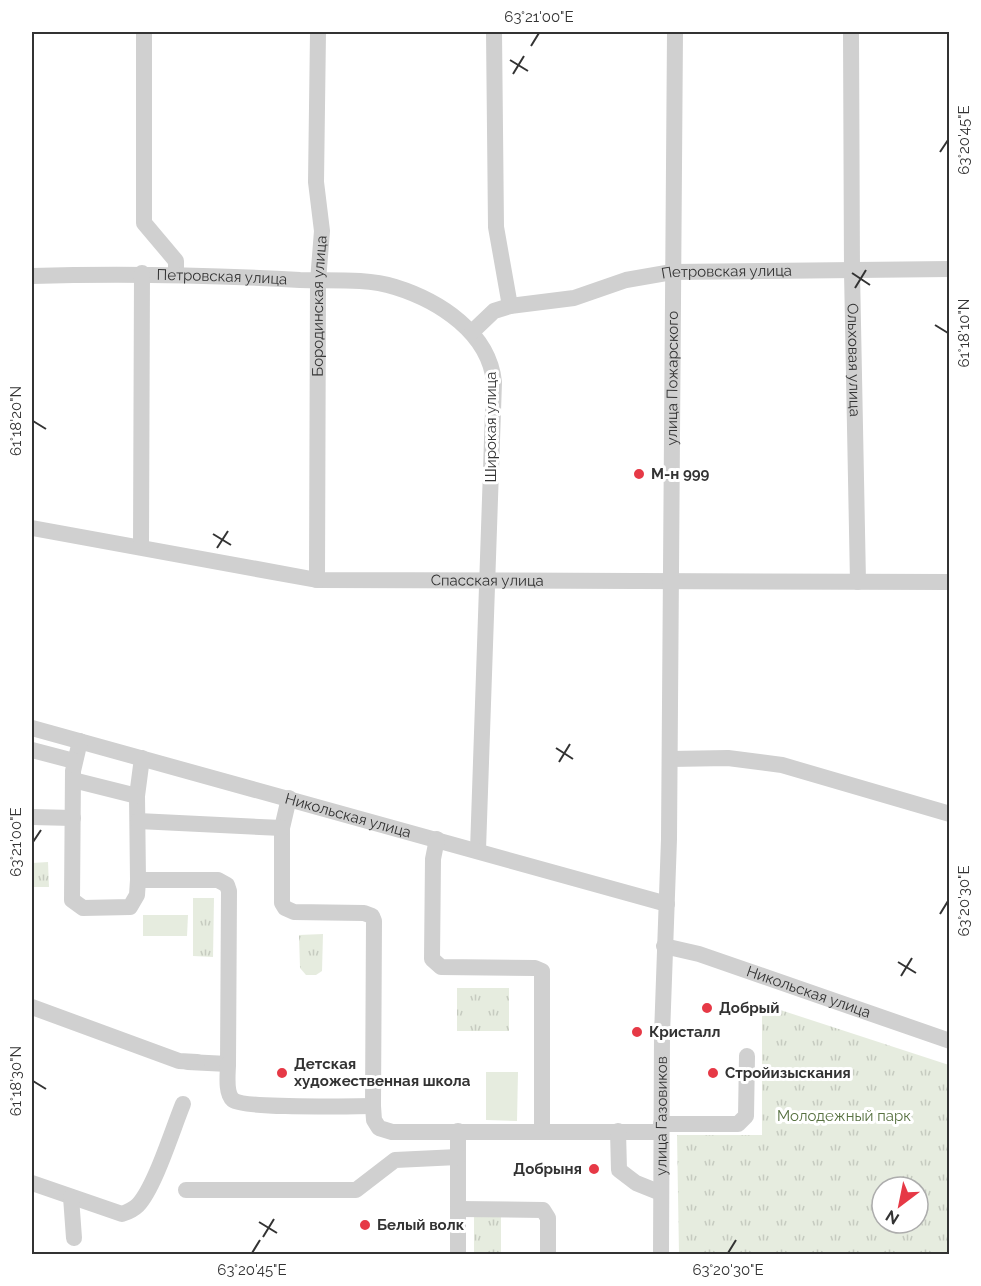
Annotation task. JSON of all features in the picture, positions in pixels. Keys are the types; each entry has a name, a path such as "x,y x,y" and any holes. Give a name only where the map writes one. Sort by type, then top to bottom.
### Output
{"street":[{"path":"144,32 144,223 176,261 176,273"},
{"name":"Бородинская улица","path":"317,580 318,281 321,231 316,182 318,32"},
{"path":"471,332 494,311 510,306 496,227 494,32"},
{"name":"улица Пожарского","path":"667,904 675,32"},
{"name":"Ольховая улица","path":"851,32 852,272 858,582"},
{"name":"Петровская улица","path":"510,306 574,298 626,280 672,272 852,272 950,268"},
{"path":"141,547 142,273"},
{"name":"Петровская улица","path":"32,276 176,273 395,287 425,299 471,332"},
{"name":"Широкая улица","path":"471,332 488,354 494,382 478,850"},
{"name":"Спасская улица","path":"32,528 317,580 950,582"},
{"name":"Никольская улица","path":"32,728 667,904"},
{"path":"80,741 74,761 73,780 72,900 77,906 83,908 130,907 137,895 137,796 142,758"},
{"path":"32,750 74,761"},
{"path":"670,759 728,758 782,765 950,814"},
{"path":"73,780 137,796"},
{"path":"289,798 282,828 282,903 285,908 294,912 364,913 372,916 374,921 373,1106 376,1125 384,1131 618,1131 738,1124 746,1116 747,1056"},
{"path":"32,817 73,818"},
{"path":"138,821 282,828"},
{"path":"437,839 433,859 432,959 435,964 441,967 535,968 542,971 542,1130"},
{"path":"138,880 218,880 227,885 229,891 229,1095 234,1100 256,1104 373,1106"},
{"name":"улица Газовиков","path":"661,1254 664,946 667,904"},
{"name":"Никольская улица","path":"664,946 699,954 950,1041"},
{"path":"32,1007 178,1061 228,1063"},
{"path":"188,1062 228,1063"},
{"path":"32,1183 122,1214 140,1203 183,1104"},
{"path":"458,1131 458,1254"},
{"path":"618,1131 619,1170 636,1183 661,1193"},
{"path":"186,1190 350,1191 360,1188 395,1160 458,1157"},
{"path":"71,1197 74,1238"},
{"path":"458,1209 543,1210 548,1218 548,1254"}],"green space":[{"path":"48,862 49,887 32,887 32,863"},
{"path":"193,898 214,898 213,957 193,956"},
{"path":"143,915 188,915 187,936 143,936"},
{"path":"323,934 322,971 316,975 306,975 300,968 299,935"},
{"path":"457,988 509,988 509,1031 457,1031"},
{"name":"Молодежный парк","path":"762,1004 949,1065 949,1254 679,1254 677,1135 762,1135"},
{"path":"486,1072 518,1072 517,1121 486,1120"},
{"path":"474,1216 501,1216 501,1254 474,1254"}],"place":[{"name":"М-н 999","path":"639,474"},
{"name":"Добрый","path":"707,1008"},
{"name":"Кристалл","path":"637,1032"},
{"name":"Детская художественная школа","path":"282,1073"},
{"name":"Стройизыскания","path":"713,1073"},
{"name":"Добрыня","path":"594,1169"},
{"name":"Белый волк","path":"365,1225"}]}
